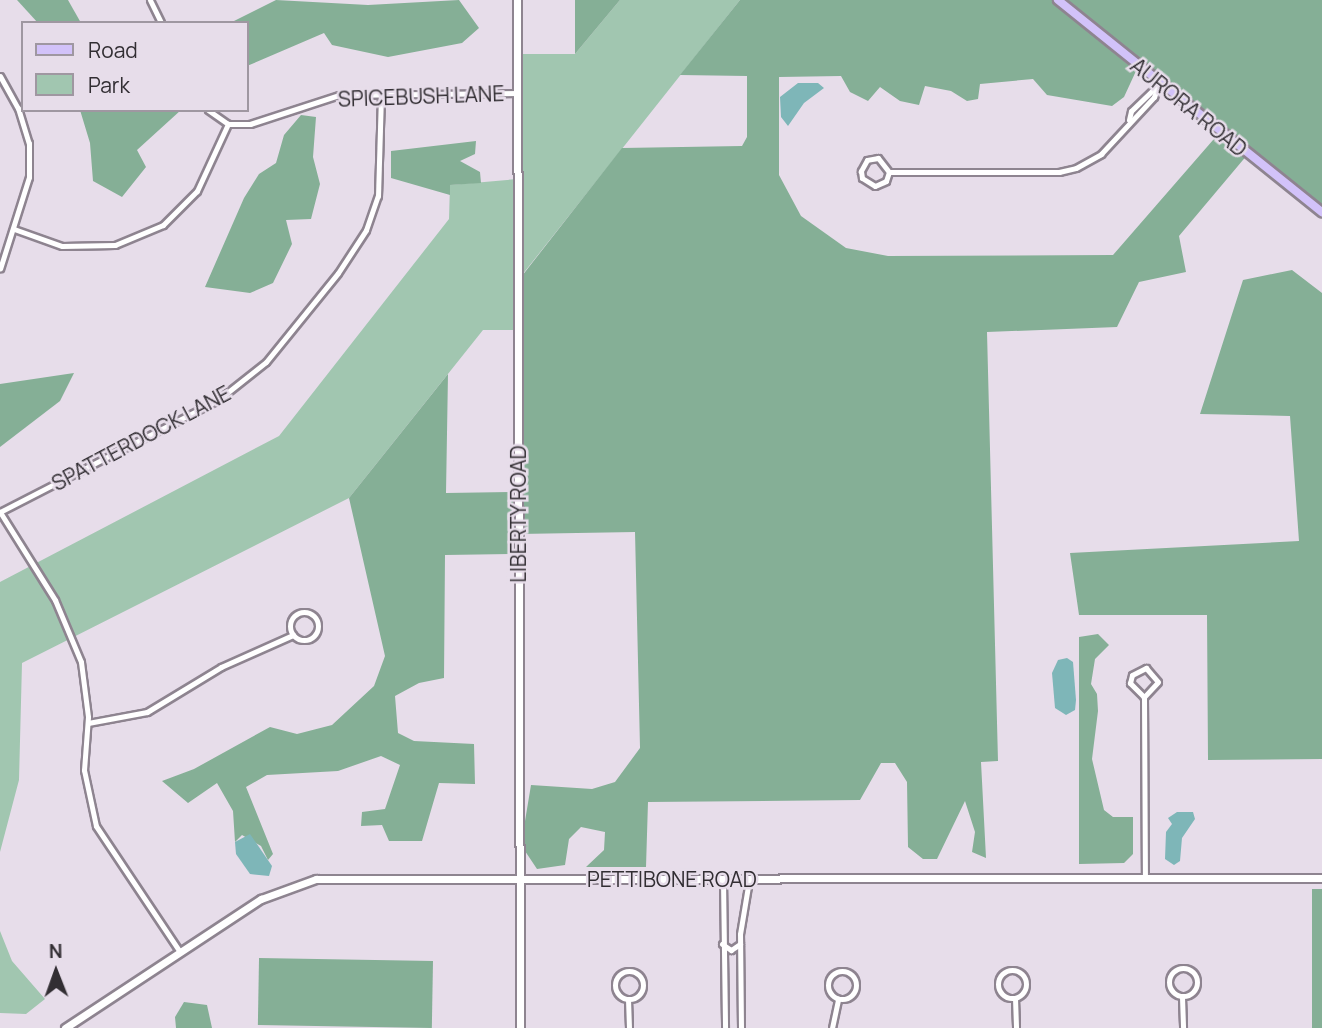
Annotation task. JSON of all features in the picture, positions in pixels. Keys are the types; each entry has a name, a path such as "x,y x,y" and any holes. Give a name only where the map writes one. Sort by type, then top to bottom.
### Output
{"main road":[{"name":"AURORA ROAD","path":"1058,0 1159,84 1322,212"}],"street":[{"path":"150,0 160,21"},
{"name":"LIBERTY ROAD","path":"517,0 520,1028"},
{"path":"0,76 18,108 29,143 29,177 0,269"},
{"path":"889,172 1059,172 1090,163 1154,97 1159,84"},
{"name":"SPICEBUSH LANE","path":"228,124 250,124 338,96 381,93 517,93"},
{"name":"SPATTERDOCK LANE","path":"0,512 218,400 266,362 338,273 366,230 378,196 381,93"},
{"path":"14,229 62,246 115,245 163,225 197,191 228,124 211,112"},
{"path":"878,158 889,172 886,181 875,186 868,185 860,171 867,160 878,158"},
{"path":"0,512 72,636 86,688 88,723 84,770 96,826 180,952"},
{"path":"88,723 147,712 221,667 293,635 304,640 315,635 314,616 295,615 290,625 293,635"},
{"path":"1144,697 1130,683 1132,675 1146,668 1158,682 1144,697 1145,878"},
{"name":"PETTIBONE ROAD","path":"65,1028 267,896 302,881 356,877 748,880 1322,877"},
{"path":"723,880 725,1028"},
{"path":"741,1028 740,944 748,880"},
{"path":"722,944 731,950 740,944"},
{"path":"1186,968 1194,972 1197,986 1182,996 1170,990 1168,980 1176,969 1186,968"},
{"path":"1006,970 1016,970 1026,979 1026,989 1015,998 1006,997 997,986 1006,970"},
{"path":"628,999 637,996 643,985 637,973 628,971 617,978 615,987 628,999 629,1028"},
{"path":"846,972 855,981 856,989 847,999 838,999 830,993 829,979 846,972"},
{"path":"1182,996 1183,1028"},
{"path":"1015,998 1016,1028"},
{"path":"832,1028 838,999"}],"green space":[{"path":"620,0 740,0 518,280 518,330 483,330 349,498 22,663 19,780 0,852 0,582 279,436 449,219 450,185 517,179 517,54 575,54"},
{"path":"0,931 12,961 45,999 26,1014 0,1013"}],"shaded area":[{"path":"17,0 68,0 80,21 36,21"},
{"path":"276,0 368,5 459,0 479,28 462,43 388,57 332,45 324,33 248,66 248,21 234,21"},
{"path":"575,0 620,0 575,54"},
{"path":"740,0 1322,0 1322,212 1248,154 1179,236 1186,272 1139,282 1117,327 987,332 998,761 981,762 986,858 972,852 975,832 965,801 937,859 923,859 908,847 907,782 895,763 881,763 860,800 648,802 646,867 586,867 604,850 605,832 581,827 569,839 565,865 537,869 525,851 523,833 531,785 592,789 615,782 640,748 635,532 519,534 518,554 445,555 444,678 419,683 395,696 398,733 414,741 474,744 475,784 439,783 422,841 389,841 382,825 361,826 362,812 385,809 400,765 381,756 338,771 267,775 246,787 273,854 268,860 261,846 242,835 235,842 233,811 217,783 188,803 162,781 194,769 270,727 297,734 332,725 374,686 385,656 349,498 448,374 446,493 518,492 518,281 622,148 742,146 747,137 747,76 680,75","holes":["1110,43 1220,132 1113,255 888,256 846,248 801,216 779,175 779,77 841,76 850,92 868,101 880,87 900,101 919,105 925,86 951,91 967,101 978,99 980,84 1033,79 1047,95 1112,106 1124,97 1136,71 1107,47"]},
{"path":"798,83 818,83 824,88 804,103 788,126 781,117 780,97"},
{"path":"81,112 179,112 137,150 146,167 122,197 93,181 90,143"},
{"path":"301,115 316,117 313,157 320,184 311,219 286,220 292,244 273,283 250,293 205,287 244,198 259,174 276,163 284,135"},
{"path":"476,141 475,154 460,161 480,172 481,183 450,185 450,195 391,178 391,151"},
{"path":"1292,270 1322,293 1322,759 1208,760 1207,615 1079,615 1070,553 1299,541 1290,416 1200,414 1243,280"},
{"path":"74,373 60,401 0,447 0,384"},
{"path":"1098,634 1109,645 1095,659 1091,684 1097,694 1098,711 1092,759 1104,810 1113,817 1133,817 1133,854 1124,863 1079,864 1079,637"},
{"path":"1067,658 1073,662 1076,700 1075,710 1066,715 1055,708 1052,673 1058,660"},
{"path":"1177,812 1193,812 1195,819 1182,838 1180,861 1174,865 1165,859 1166,832 1172,824 1168,818"},
{"path":"250,834 272,866 269,876 250,874 236,854 235,842"},
{"path":"1312,889 1322,889 1322,1028 1312,1028"},
{"path":"259,958 433,961 432,1028 258,1025"},
{"path":"184,1002 207,1005 212,1028 176,1028 175,1017"}]}
